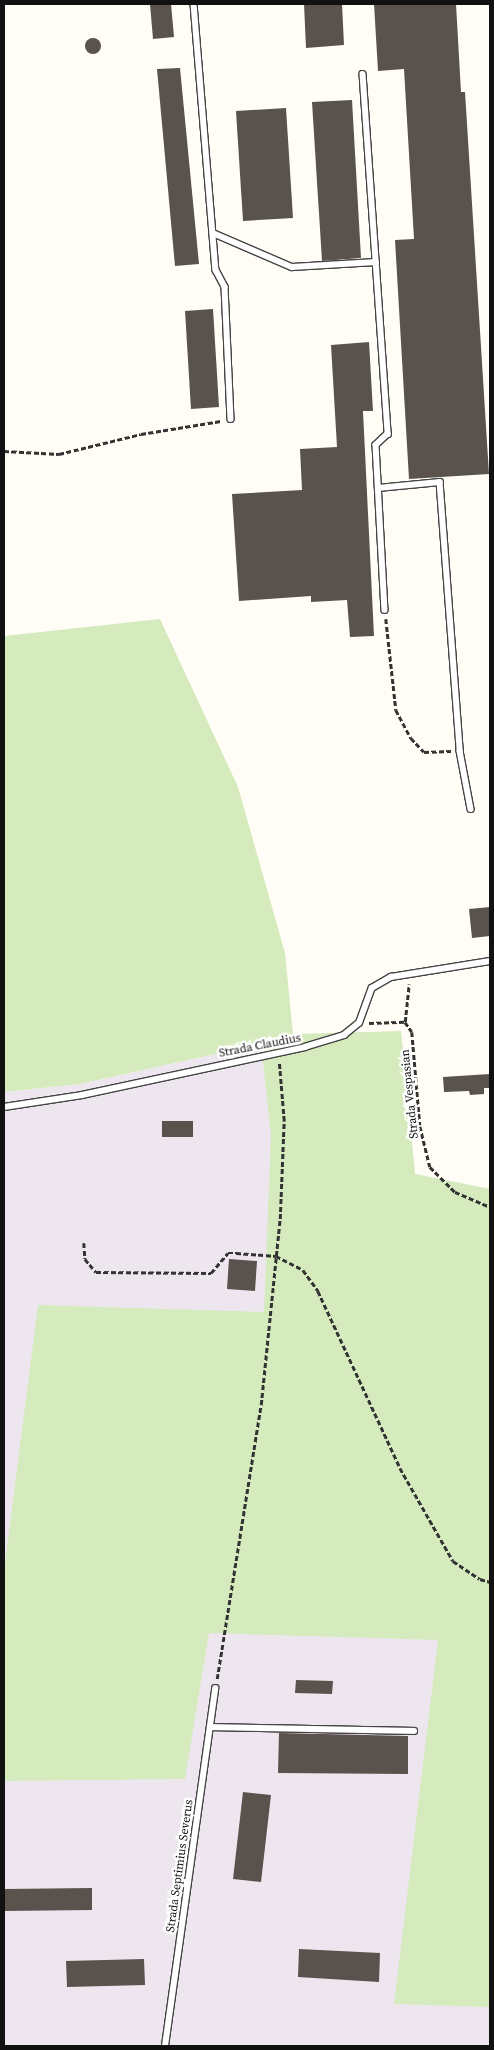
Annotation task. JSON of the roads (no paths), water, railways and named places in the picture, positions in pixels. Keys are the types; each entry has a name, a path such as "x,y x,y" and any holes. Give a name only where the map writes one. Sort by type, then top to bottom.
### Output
{"lane":[{"path":"194,4 216,270 225,287 231,419"},
{"path":"363,74 388,434 376,445 385,610"},
{"path":"213,233 292,267 376,262"},
{"path":"378,488 440,482 460,751 471,809"},
{"name":"Strada Claudius","path":"4,1107 82,1094 278,1052 344,1035 359,1023 372,988 391,977 490,961"},
{"name":"Strada Septimius Severus","path":"165,2046 215,1688"},
{"path":"210,1727 414,1731"}]}
